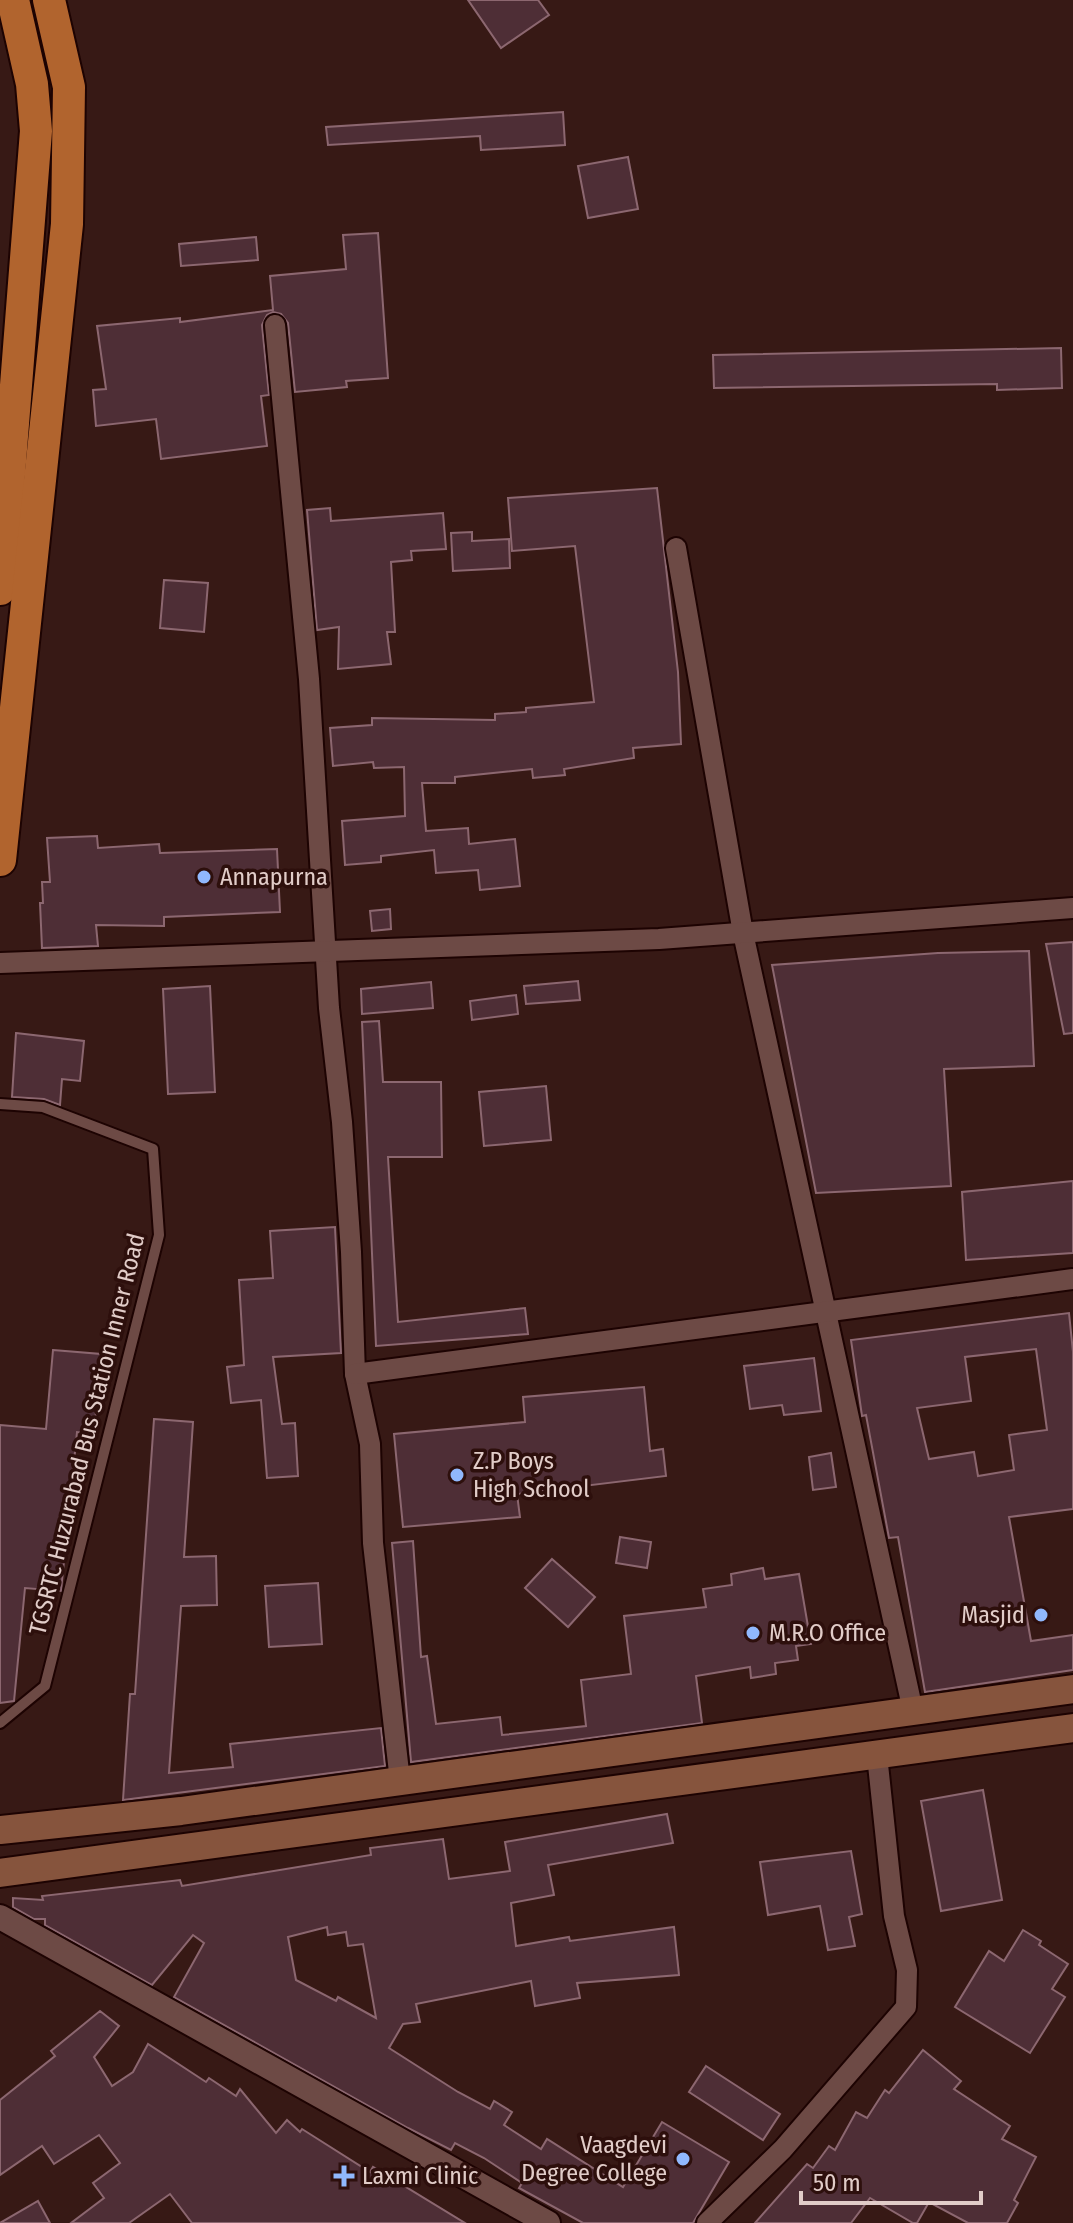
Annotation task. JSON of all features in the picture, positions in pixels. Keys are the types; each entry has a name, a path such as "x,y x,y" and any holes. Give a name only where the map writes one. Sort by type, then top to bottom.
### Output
{"highway":[{"path":"0,589 36,131 32,84 13,0"},
{"path":"0,860 67,224 69,87 49,0"}],"main road":[{"path":"0,1830 181,1811 1073,1689"},
{"path":"0,1873 1073,1728"},
{"path":"727,1736 733,1775"}],"street":[{"path":"275,325 309,679 329,1008 350,1237 355,1374 370,1444 373,1543 400,1781"},
{"path":"676,548 743,933 913,1711"},
{"path":"0,963 743,933 1073,908"},
{"path":"355,1374 1073,1279"},
{"path":"707,2223 783,2149 906,2007 907,1970 894,1916 877,1755"},
{"path":"0,1917 548,2223"}],"lane":[{"name":"TGSRTC Huzurabad Bus Station Inner Road","path":"0,1104 43,1107 153,1149 159,1235 45,1686 0,1723"}],"building":[{"path":"468,0 538,0 549,15 501,48"},
{"path":"563,112 565,145 481,150 480,136 328,145 326,127"},
{"path":"628,157 638,209 588,218 578,166"},
{"path":"378,233 388,378 346,381 347,387 295,392 288,323 281,314 273,312 267,315 262,325 269,395 261,396 267,446 161,459 156,419 96,426 93,390 106,389 97,326 180,318 180,322 273,310 270,276 346,269 343,235"},
{"path":"256,237 258,260 181,266 179,244"},
{"path":"1061,348 1062,388 997,390 997,384 714,388 713,355"},
{"path":"657,488 678,672 681,744 633,748 634,758 564,769 565,775 533,778 532,769 455,777 455,783 422,783 426,831 468,828 469,844 515,839 520,886 480,890 478,870 436,873 434,850 381,856 381,862 345,865 342,821 405,816 404,767 374,768 373,762 333,766 330,728 372,725 372,718 495,720 495,714 526,712 526,708 594,702 575,546 512,551 508,498"},
{"path":"330,508 331,521 443,513 446,549 411,551 412,560 391,562 395,632 387,632 391,664 338,669 339,627 317,630 307,510"},
{"path":"472,532 472,541 509,539 510,568 453,571 451,533"},
{"path":"164,580 208,583 204,632 160,628"},
{"path":"97,836 98,848 159,844 160,853 277,849 280,912 164,917 164,926 96,925 98,946 42,948 42,882 50,882 47,838"},
{"path":"390,909 391,929 372,931 370,911"},
{"path":"1073,942 1073,1033 1064,1034 1046,944"},
{"path":"1029,951 1034,1066 944,1069 951,1186 816,1193 772,965 938,953"},
{"path":"578,981 580,1000 526,1004 524,986"},
{"path":"431,982 433,1008 362,1014 361,989"},
{"path":"210,986 215,1092 168,1094 163,989"},
{"path":"516,995 518,1014 472,1020 470,1001"},
{"path":"379,1021 383,1082 441,1082 442,1157 388,1157 398,1322 525,1308 528,1334 376,1346 362,1022"},
{"path":"16,1033 84,1041 80,1081 62,1079 60,1105 44,1099 12,1097"},
{"path":"546,1086 551,1140 484,1146 479,1092"},
{"path":"1073,1181 1073,1253 966,1260 962,1192"},
{"path":"335,1227 341,1353 273,1357 282,1424 295,1423 298,1476 267,1478 261,1400 231,1403 227,1367 244,1365 239,1280 273,1278 270,1231"},
{"path":"1069,1313 1073,1352 1073,1509 1009,1517 1031,1641 1073,1635 1073,1670 925,1692 898,1537 889,1538 866,1415 862,1416 851,1340","holes":["1036,1349 1047,1430 1009,1435 1014,1470 978,1476 974,1452 929,1459 917,1408 971,1401 965,1357"]},
{"path":"53,1350 101,1354 94,1434 77,1432 61,1591 25,1588 14,1701 0,1703 0,1425 46,1429"},
{"path":"814,1358 821,1411 784,1415 782,1405 750,1409 744,1366"},
{"path":"644,1387 650,1451 663,1449 666,1476 517,1494 520,1517 403,1527 394,1434 525,1422 523,1397"},
{"path":"154,1419 193,1422 184,1557 216,1556 217,1605 181,1606 169,1773 233,1767 230,1744 381,1728 385,1766 123,1800 130,1694 135,1694"},
{"path":"831,1453 836,1487 813,1490 809,1457"},
{"path":"620,1537 651,1542 647,1568 616,1563"},
{"path":"413,1541 421,1657 427,1656 436,1724 500,1717 502,1735 586,1726 581,1680 631,1674 624,1616 706,1607 703,1589 732,1585 731,1574 763,1568 765,1579 799,1574 811,1644 796,1646 798,1660 775,1663 776,1674 751,1678 750,1667 696,1676 702,1723 411,1762 392,1543"},
{"path":"552,1559 595,1597 568,1627 525,1588"},
{"path":"318,1583 322,1644 269,1647 265,1586"},
{"path":"983,1790 1002,1900 941,1911 921,1801"},
{"path":"667,1814 673,1843 548,1865 554,1895 511,1903 516,1946 569,1937 570,1941 674,1927 679,1975 577,1983 580,1998 535,2006 531,1981 416,2004 420,2022 403,2024 389,2048 490,2109 494,2101 512,2112 504,2125 541,2149 547,2139 623,2187 662,2122 729,2162 693,2223 583,2223 519,2188 522,2183 484,2158 455,2143 451,2150 408,2128 174,1997 204,1943 193,1935 152,1985 45,1925 45,1919 34,1919 13,1907 13,1898 43,1900 42,1896 180,1880 182,1886 371,1855 370,1848 443,1839 449,1879 510,1871 505,1842","holes":["327,1927 328,1935 346,1932 348,1946 363,1944 376,2018 338,1997 336,2001 296,1980 288,1937"]},
{"path":"851,1851 862,1914 849,1917 855,1946 828,1950 820,1906 768,1915 760,1862"},
{"path":"1023,1930 1068,1964 1052,1989 1065,1997 1030,2053 955,2007 989,1951 1004,1961"},
{"path":"100,2011 119,2026 94,2057 112,2086 133,2072 148,2044 206,2082 209,2078 236,2096 240,2089 276,2133 287,2120 300,2132 302,2129 370,2172 373,2167 465,2223 192,2223 170,2194 129,2223 71,2223 104,2198 93,2183 120,2163 99,2135 54,2164 42,2146 0,2175 0,2100 55,2056 51,2051"},
{"path":"923,2050 961,2081 954,2089 1010,2126 1002,2139 1036,2157 1014,2200 1018,2203 1007,2223 968,2223 929,2202 917,2223 913,2223 870,2198 851,2223 755,2223 807,2164 813,2168 829,2146 835,2150 856,2112 867,2118 885,2090 889,2093"},
{"path":"706,2066 780,2114 763,2140 689,2092"},
{"path":"38,2201 50,2223 0,2223"}],"place":[{"name":"Annapurna","path":"204,877"},
{"name":"Z.P Boys High School","path":"457,1475"},
{"name":"Masjid","path":"1041,1615"},
{"name":"M.R.O Office","path":"753,1633"},
{"name":"Vaagdevi Degree College","path":"683,2159"},
{"name":"Laxmi Clinic","path":"344,2176"}]}
